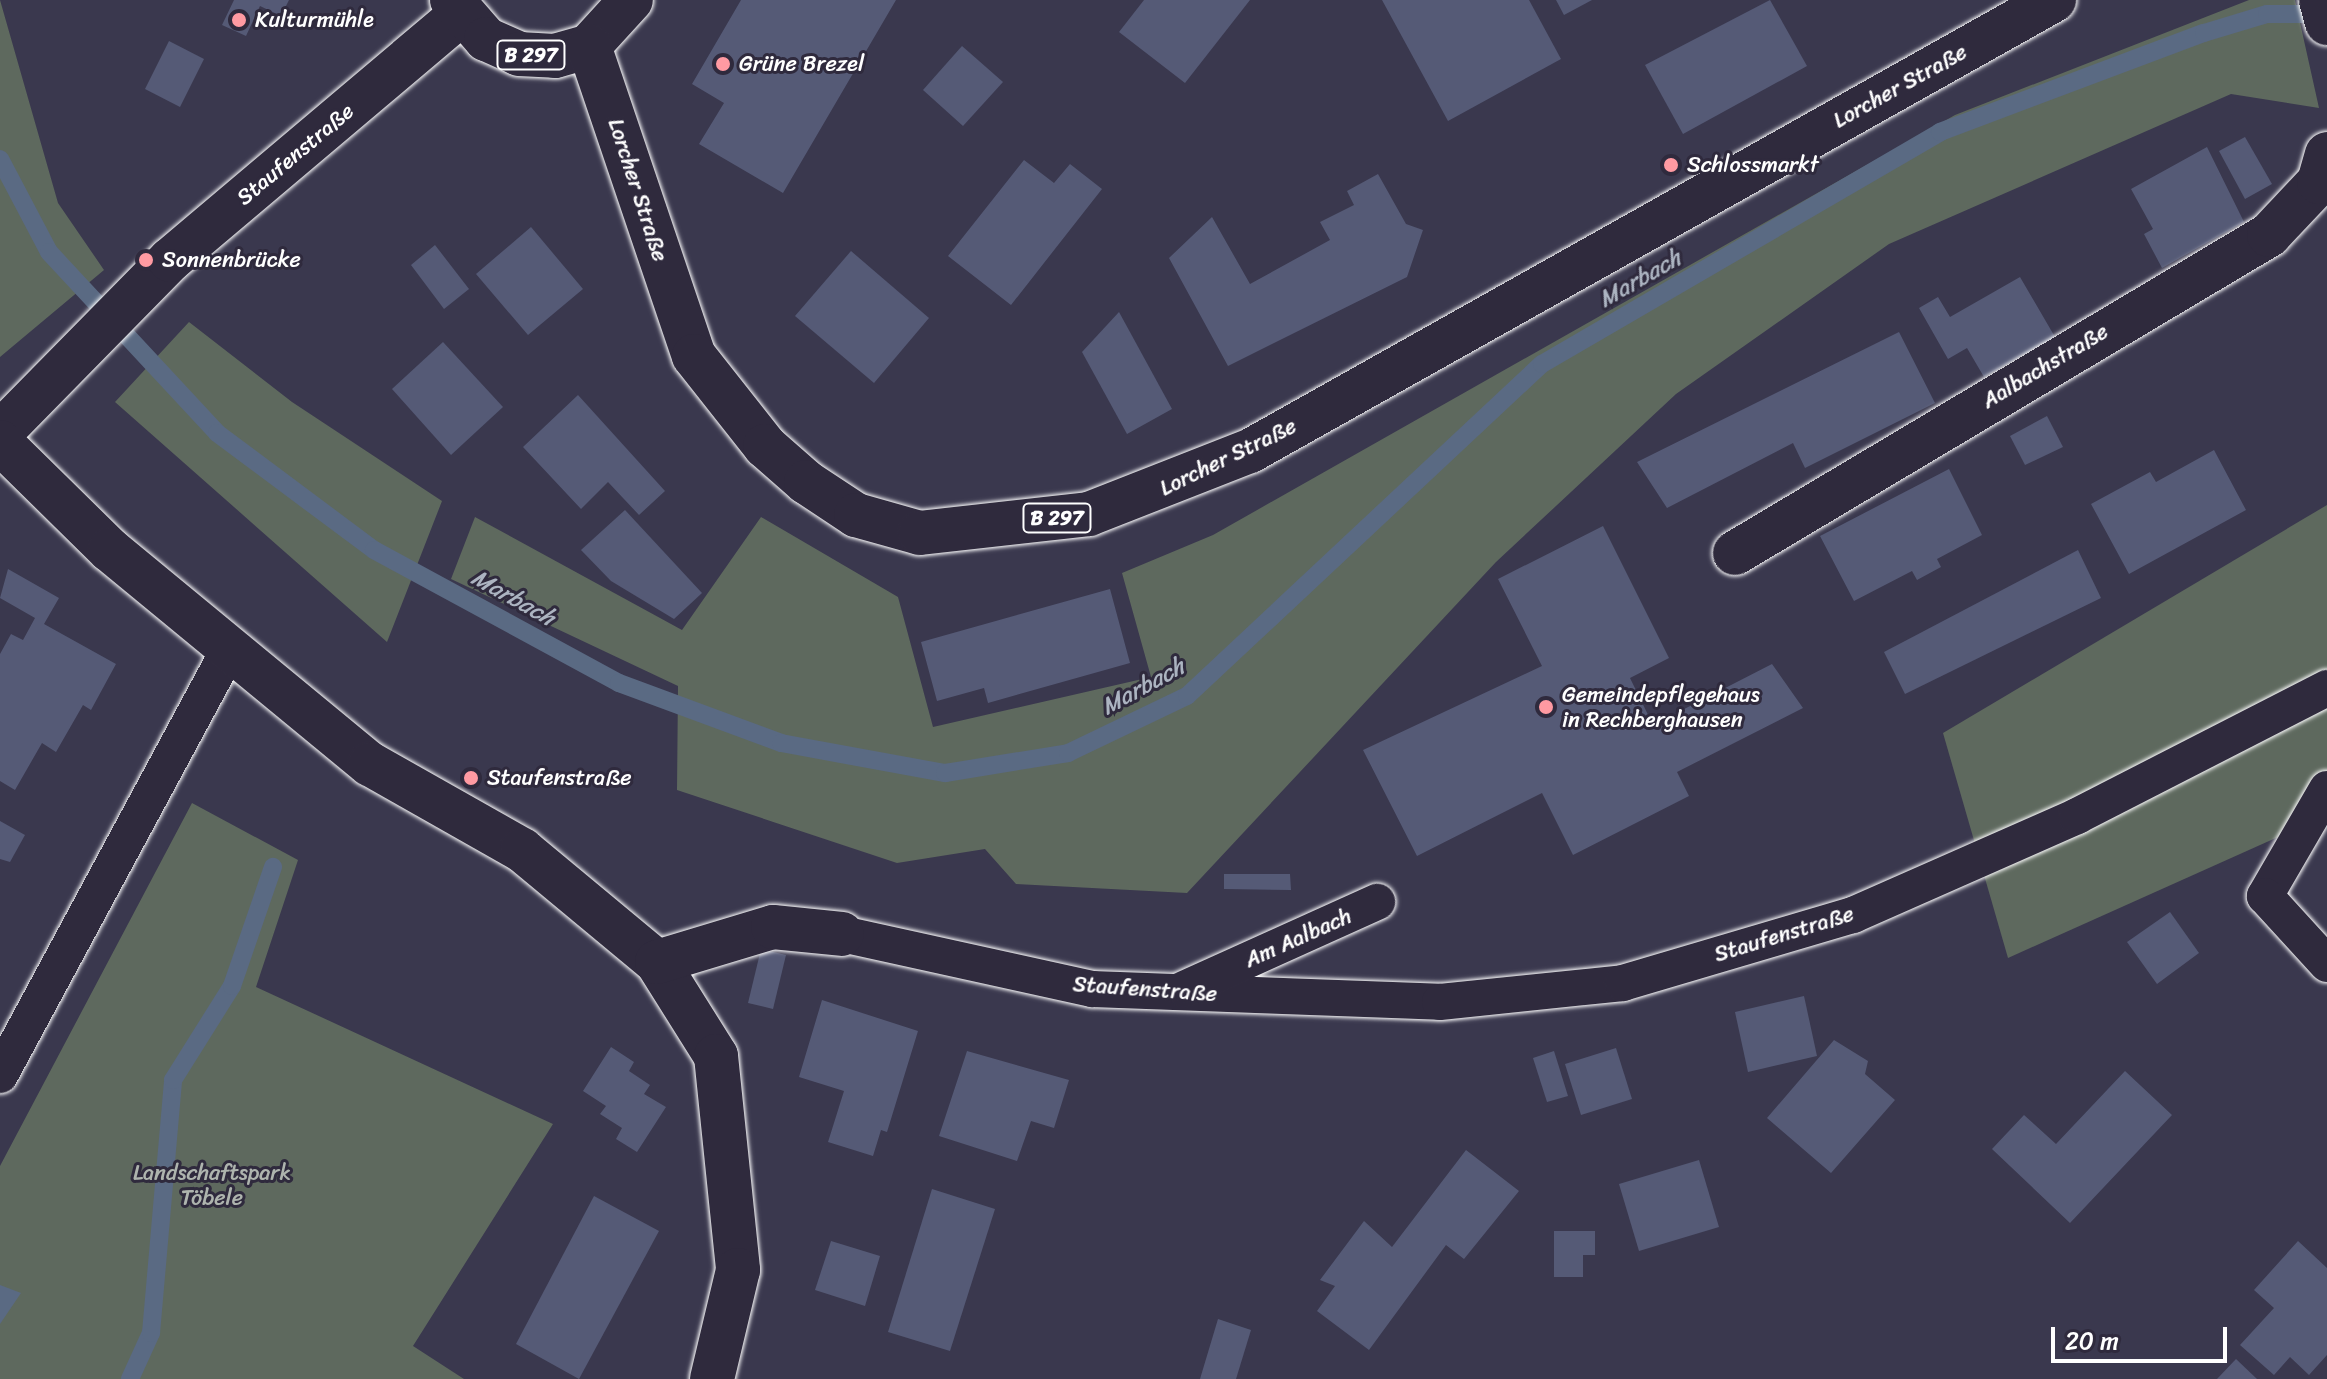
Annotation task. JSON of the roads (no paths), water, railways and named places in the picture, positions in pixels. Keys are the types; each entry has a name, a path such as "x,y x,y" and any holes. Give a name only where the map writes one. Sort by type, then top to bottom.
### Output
{"street":[{"name":"B 297","path":"456,8 486,39 519,54 555,56 589,46 631,0"},
{"name":"Lorcher Straße","path":"589,46 694,356 765,446 806,482 856,515 920,533 1089,514 1250,451 2054,0"},
{"path":"2321,0 2327,23"},
{"name":"Staufenstraße","path":"456,8 170,260 7,428 110,550 228,651 370,764 522,850 657,962 773,927 842,934"},
{"name":"Aalbachstraße","path":"1735,553 2269,235 2319,182 2327,154"},
{"path":"657,962 716,1056 738,1270 712,1379"}],"lane":[{"path":"0,1075 228,651"},
{"name":"Staufenstraße","path":"842,934 1092,989 1440,1002 1623,983 1853,915 2077,816 2327,688"},
{"path":"2327,789 2265,896 2327,964"},
{"name":"Am Aalbach","path":"1175,993 1377,902"}],"water":[{"path":"0,1285 21,1293 0,1324"}],"waterway":[{"name":"Marbach","path":"0,159 49,252 217,433 374,550 619,683 781,743 945,773 1068,753 1187,696 1542,364 1940,132 2204,33 2267,14 2324,14"},
{"path":"130,1379 151,1333 173,1080 232,986 273,867"}],"place":[{"name":"Kulturmühle","path":"239,20"},
{"name":"Grüne Brezel","path":"723,64"},
{"name":"Schlossmarkt","path":"1671,165"},
{"name":"Sonnenbrücke","path":"146,260"},
{"name":"Gemeindepflegehaus in Rechberghausen","path":"1546,707"},
{"name":"Staufenstraße","path":"471,778"}],"park label":[{"name":"Landschaftspark Töbele","path":"212,1184"}]}
